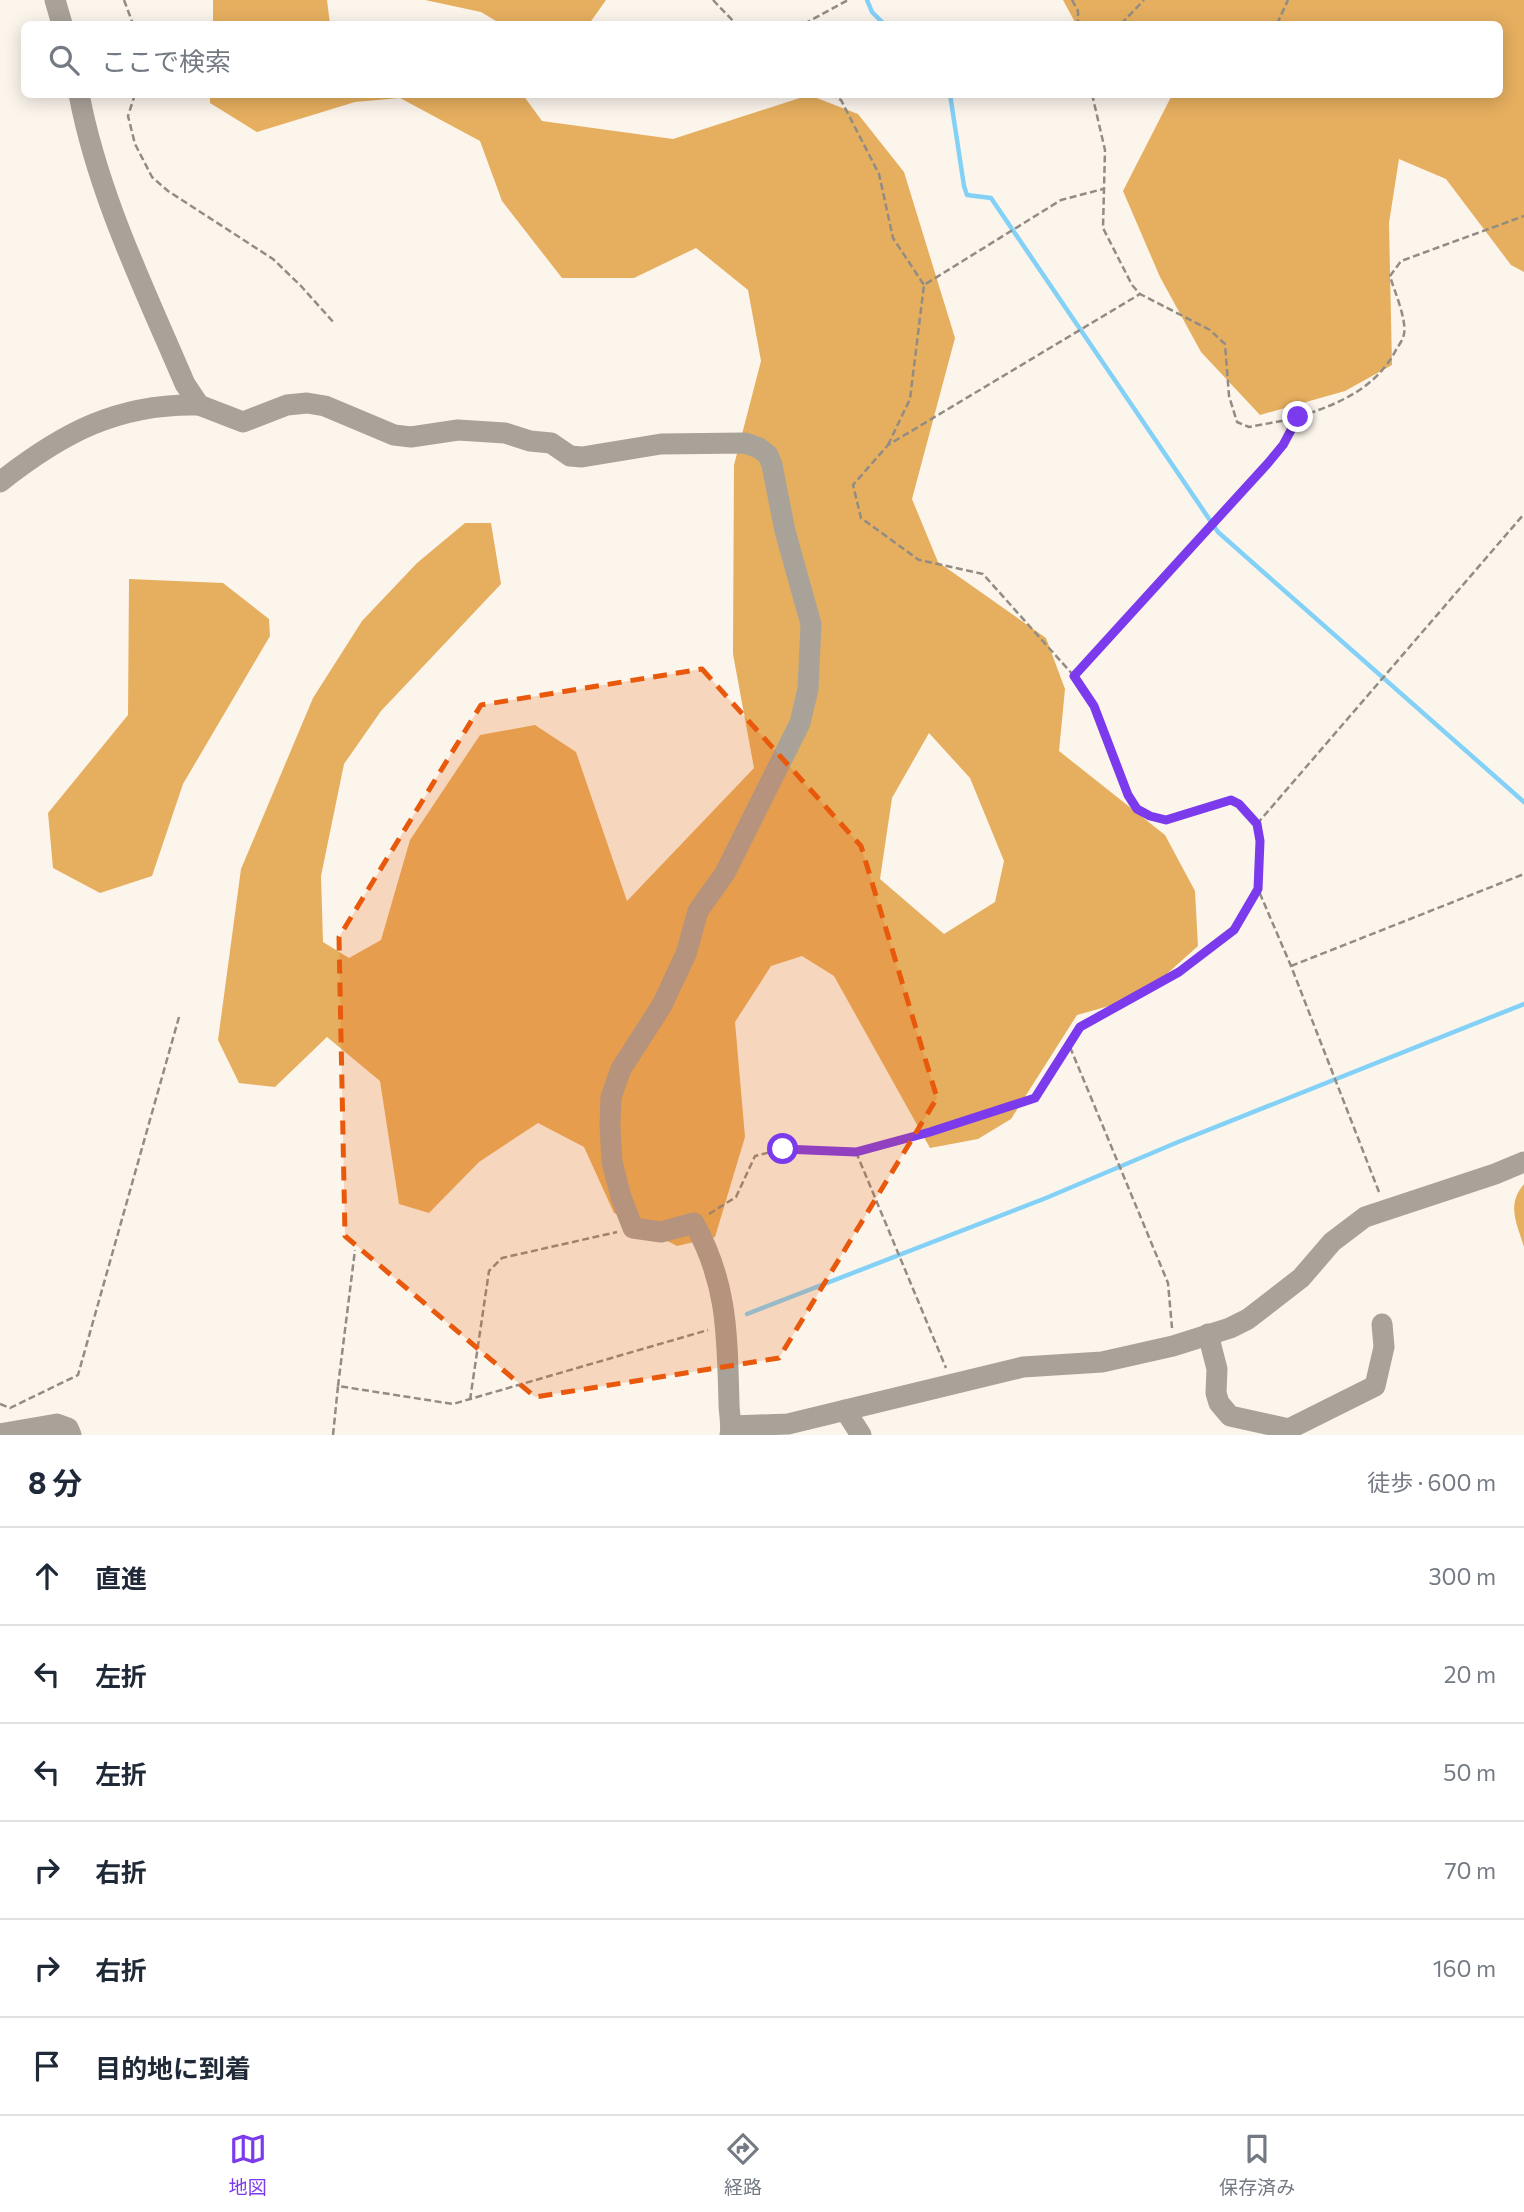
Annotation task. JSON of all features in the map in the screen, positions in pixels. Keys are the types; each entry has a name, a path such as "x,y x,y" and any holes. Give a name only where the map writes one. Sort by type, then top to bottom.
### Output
{"street":[{"path":"55,0 61,21"},
{"path":"80,98 97,167 124,239 185,384 198,405"},
{"path":"0,482 37,453 75,431 104,418 172,404 198,405 243,422 287,405 307,403 325,406 394,435 411,437 458,430 505,433 530,441 551,443 570,456 582,457 661,444 720,443 745,443 768,455 785,531 811,624 808,689 800,723 788,752 750,820 725,873 698,911 686,954 662,1005 621,1069 611,1097 612,1162 621,1197 634,1228 661,1233 694,1223 709,1249 724,1302 731,1430 788,1424 1023,1367 1102,1362 1173,1346 1230,1328 1248,1319 1301,1278 1332,1242 1365,1217 1496,1174 1524,1162"},
{"path":"1208,1334 1217,1369 1216,1393 1219,1403 1230,1416 1288,1432 1375,1386 1384,1347 1382,1324"},
{"path":"845,1410 861,1435"},
{"path":"0,1434 57,1424 68,1428 71,1435"}],"path":[{"path":"124,0 132,21"},
{"path":"713,0 733,21"},
{"path":"810,21 848,0"},
{"path":"1072,0 1078,11 1078,21"},
{"path":"1124,21 1144,0"},
{"path":"1278,21 1288,0"},
{"path":"134,98 128,116 135,144 152,177 168,191 273,259 335,324"},
{"path":"694,1223 736,1196 755,1156 783,1149 856,1152 930,1132 1035,1098 1080,1027 1179,972 1234,930 1258,889 1260,860 1257,824 1239,804 1231,800 1166,820 1137,809 1128,795 1094,706 1074,676 983,574 919,560 861,518 853,485 888,445 911,399 923,285 893,238 880,174 841,100 837,98"},
{"path":"1093,98 1105,150 1103,228 1132,285 1140,294 1210,330 1225,344 1229,396 1237,422 1250,426 1298,417 1327,408 1373,382 1393,358 1404,335 1390,276 1401,261 1524,216"},
{"path":"923,285 1061,200 1104,189"},
{"path":"888,445 1140,294"},
{"path":"1074,676 1269,462 1283,445 1298,417"},
{"path":"1257,824 1524,514"},
{"path":"1291,966 1524,876"},
{"path":"1258,889 1386,1209"},
{"path":"0,1404 10,1408 78,1375 179,1017"},
{"path":"1069,1045 1168,1283 1173,1346"},
{"path":"856,1152 953,1384"},
{"path":"470,1400 489,1271 502,1258 634,1228"},
{"path":"333,1435 355,1250"},
{"path":"338,1386 453,1404 725,1325"}],"highlighted area":[{"path":"702,669 861,846 937,1098 779,1358 535,1397 345,1236 339,937 481,705"}],"shaded area":[{"path":"213,0 327,0 330,21 213,21"},
{"path":"425,0 606,0 591,21 496,21 481,12"},
{"path":"1063,0 1524,0 1524,272 1511,265 1446,179 1399,159 1389,223 1392,365 1345,391 1260,415 1201,352 1160,277 1123,191 1170,98 1503,98 1503,21 1074,21"},
{"path":"210,98 400,98 355,102 257,132 210,103"},
{"path":"400,98 525,98 542,121 673,139 800,98 817,98 858,114 904,172 955,338 912,499 938,562 1046,638 1065,689 1059,751 1165,835 1195,891 1198,946 1141,997 1077,1015 1011,1119 978,1139 930,1148 834,976 802,956 771,966 735,1022 745,1137 715,1237 677,1246 614,1213 584,1147 538,1123 479,1162 429,1213 399,1204 380,1081 327,1037 275,1087 239,1083 218,1040 241,869 313,698 362,621 417,563 465,523 491,523 501,584 381,711 344,764 321,876 323,942 349,958 381,940 410,840 480,735 535,725 576,752 627,901 754,768 733,654 734,465 761,361 748,290 696,248 634,278 562,278 502,201 480,141","holes":["929,733 970,778 1004,861 995,902 944,934 880,879 892,798"]},
{"path":"129,579 223,583 269,619 270,636 183,784 152,876 100,893 53,868 48,813 128,715"},
{"path":"1524,1184 1524,1247 1514,1207 1515,1199"}],"waterway":[{"path":"867,0 872,12 881,21"},
{"path":"951,98 967,195 991,198 1218,532 1524,802"},
{"path":"747,1314 1046,1198 1178,1142 1524,1004"}],"route":[{"path":"783,1149 856,1152 930,1132 1035,1098 1080,1027 1179,972 1234,930 1258,889 1260,841 1257,824 1250,814 1231,800 1166,820 1137,809 1128,795 1094,706 1074,676 1269,462 1283,445 1298,417"}]}
